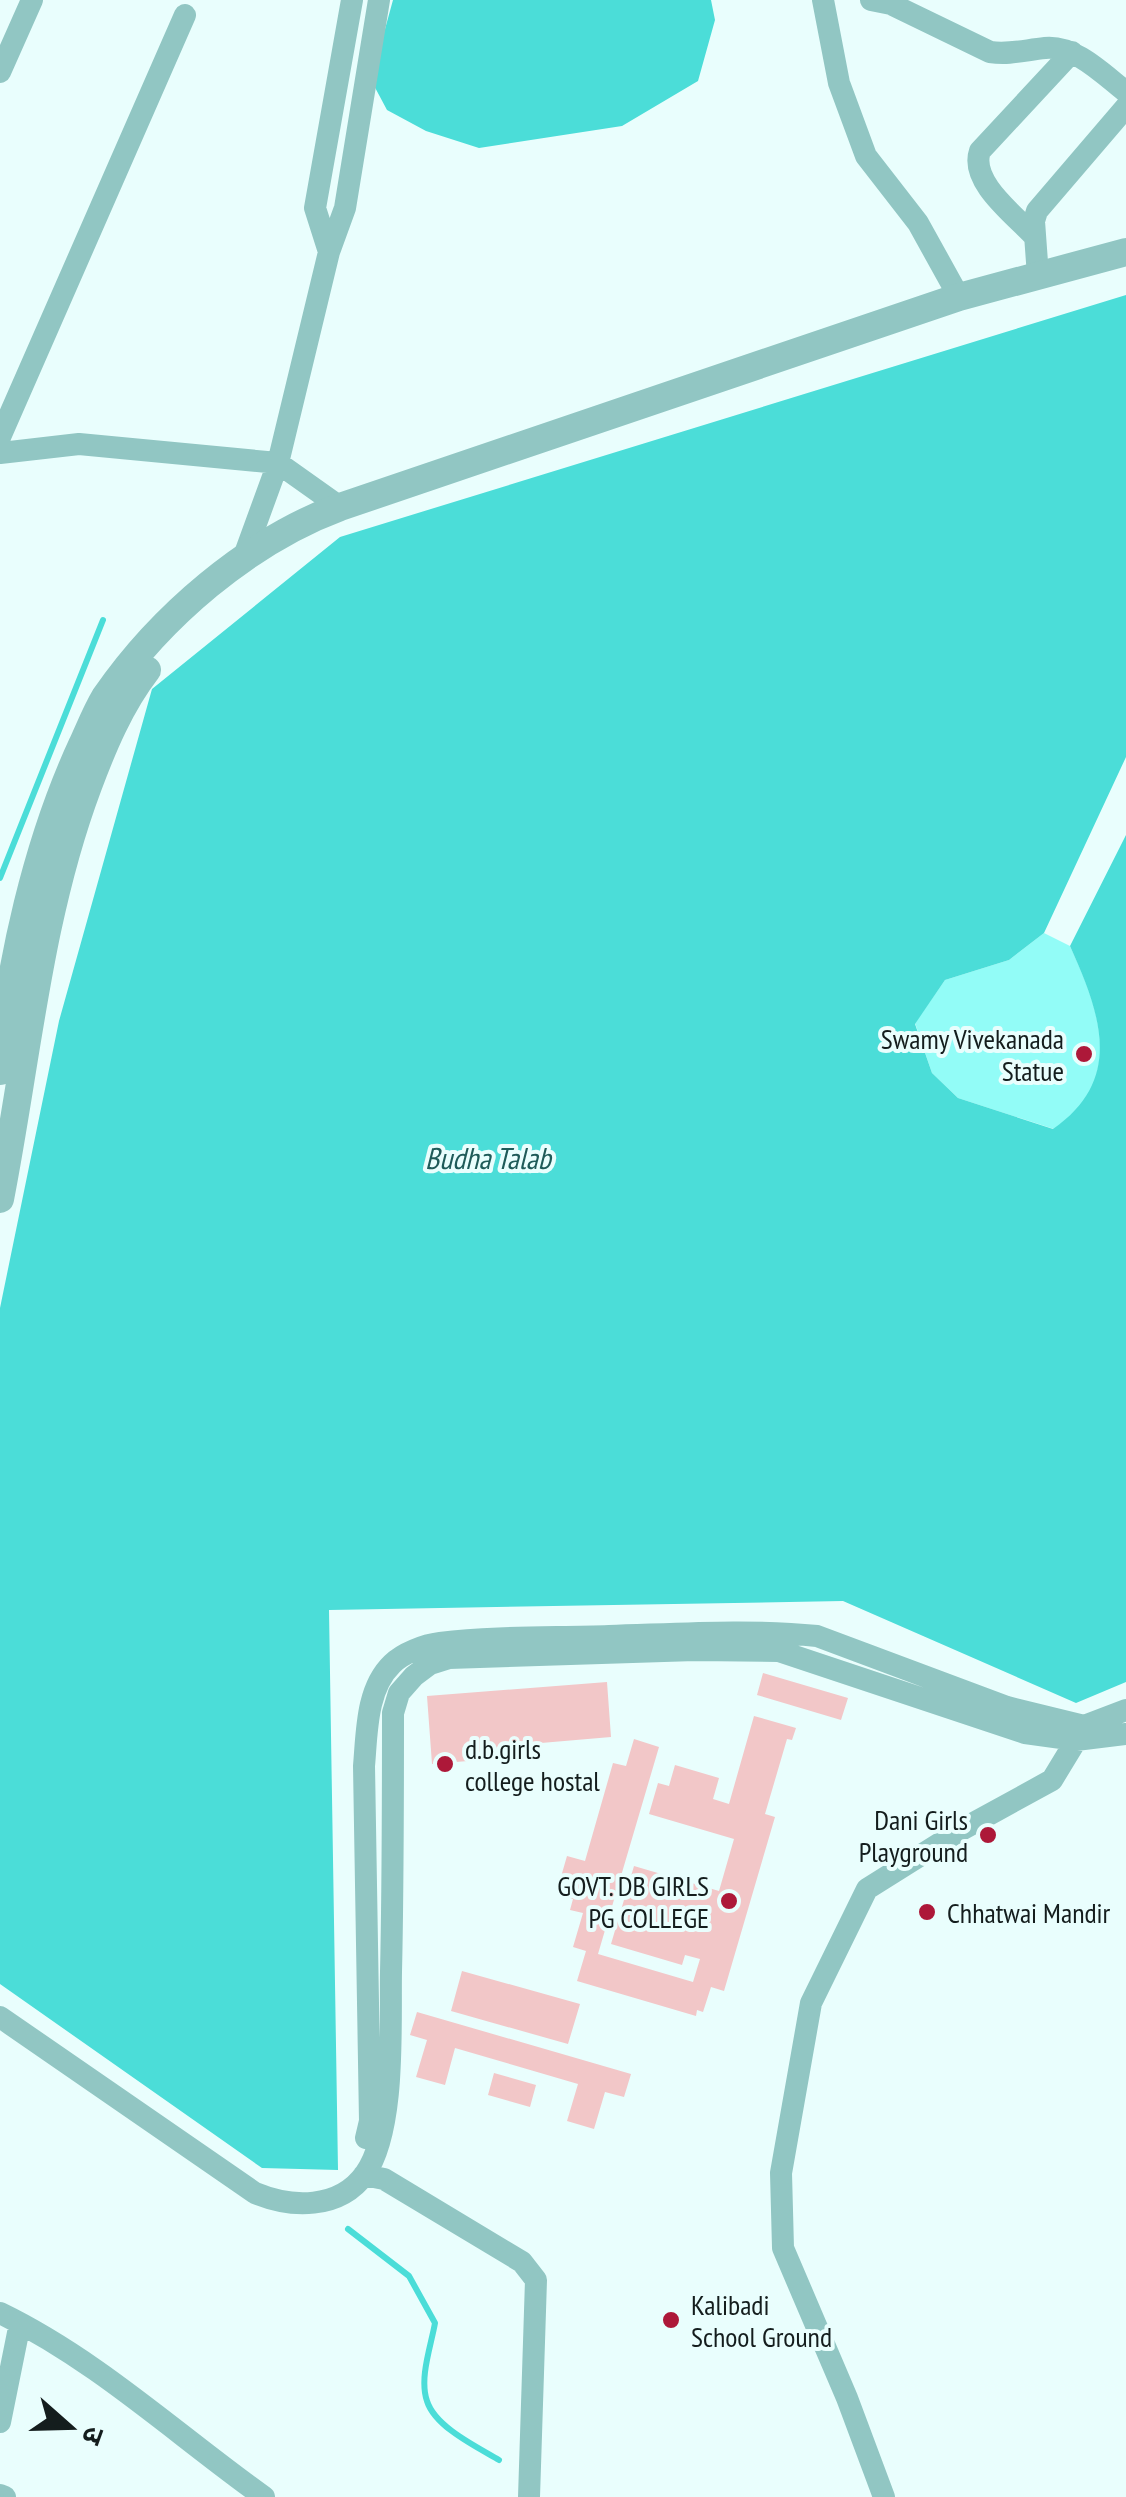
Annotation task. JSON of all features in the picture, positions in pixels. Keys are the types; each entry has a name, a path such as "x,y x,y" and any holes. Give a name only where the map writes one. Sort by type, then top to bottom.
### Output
{"street":[{"path":"0,72 32,0"},
{"path":"329,252 315,208 352,0"},
{"path":"0,1199 9,1105 69,836 105,741 136,684 235,566 278,464 329,252 345,208 379,0"},
{"path":"832,0 823,0 839,83 866,156 918,223 959,297"},
{"path":"871,0 890,4 990,52 1008,55 1046,48 1072,52 1126,92"},
{"path":"0,437 185,15"},
{"path":"1035,237 983,181 977,161 980,151 1072,52"},
{"path":"1038,276 1038,210 1126,107"},
{"path":"0,1071 24,921 70,770 103,700 151,638 235,566 309,518 340,507 959,297 1126,252"},
{"path":"0,453 79,444 278,464 340,507"},
{"path":"340,2195 363,2157 370,2121 364,1766 369,1716 377,1684 391,1664 406,1654 436,1643 516,1639 746,1632 816,1636 1080,1733"},
{"path":"0,2017 255,2193 280,2204 310,2204 340,2195 364,2175 375,2152 385,2111 390,2060 393,1714 398,1693 430,1664 450,1658 498,1656 779,1651 1025,1732 1126,1734"},
{"path":"884,2497 783,2248 781,2173 811,2003 867,1889 961,1830 1052,1780 1080,1733 1126,1710"},
{"path":"364,2175 384,2179 522,2262 536,2280 529,2497"},
{"path":"1,2413 10,2318 92,2367 264,2497"}],"shaded area":[{"path":"1044,933 1070,946 1094,1007 1100,1049 1091,1090 1079,1110 1054,1129 958,1098 932,1073 915,1023 945,980 1009,960"}],"water":[{"path":"393,0 711,0 715,20 698,81 622,126 479,148 426,131 387,110 371,80"},
{"name":"Budha Talab","path":"1126,295 1126,757 1044,933 1009,960 945,980 915,1024 932,1073 958,1098 1053,1129 1076,1110 1098,1067 1100,1044 1090,996 1070,946 1126,835 1126,1682 1076,1703 843,1601 329,1610 338,2170 262,2168 0,1984 0,1308 59,1021 152,689 340,537"}],"building":[{"path":"763,1673 848,1698 841,1720 757,1695"},
{"path":"607,1682 611,1737 541,1743 541,1755 432,1764 427,1696"},
{"path":"754,1716 796,1728 792,1740 787,1739 765,1814 775,1817 724,1991 711,1987 703,2012 697,2010 696,2016 577,1981 586,1951 573,1947 583,1913 570,1910 573,1899 556,1894 567,1856 585,1861 613,1763 626,1766 634,1739 659,1747 598,1954 693,1982 700,1959 685,1955 682,1965 611,1944 634,1866 719,1891 734,1839 649,1814 658,1783 669,1786 675,1765 719,1778 713,1799 729,1804"},
{"path":"462,1971 580,2004 568,2044 451,2011"},
{"path":"417,2012 631,2074 624,2097 605,2092 594,2129 567,2121 578,2084 455,2048 445,2085 416,2077 427,2040 410,2035"},
{"path":"494,2073 536,2085 530,2107 488,2095"}],"waterway":[{"path":"0,878 103,620"},
{"path":"348,2229 409,2276 435,2323 424,2382 431,2410 458,2435 499,2460"}],"place":[{"name":"Swamy Vivekanada Statue","path":"1084,1054"},
{"name":"d.b.girls college hostal","path":"445,1764"},
{"name":"Dani Girls Playground","path":"988,1835"},
{"name":"GOVT. DB GIRLS PG COLLEGE","path":"729,1901"},
{"name":"Chhatwai Mandir","path":"927,1912"},
{"name":"Kalibadi School Ground","path":"671,2320"}]}
